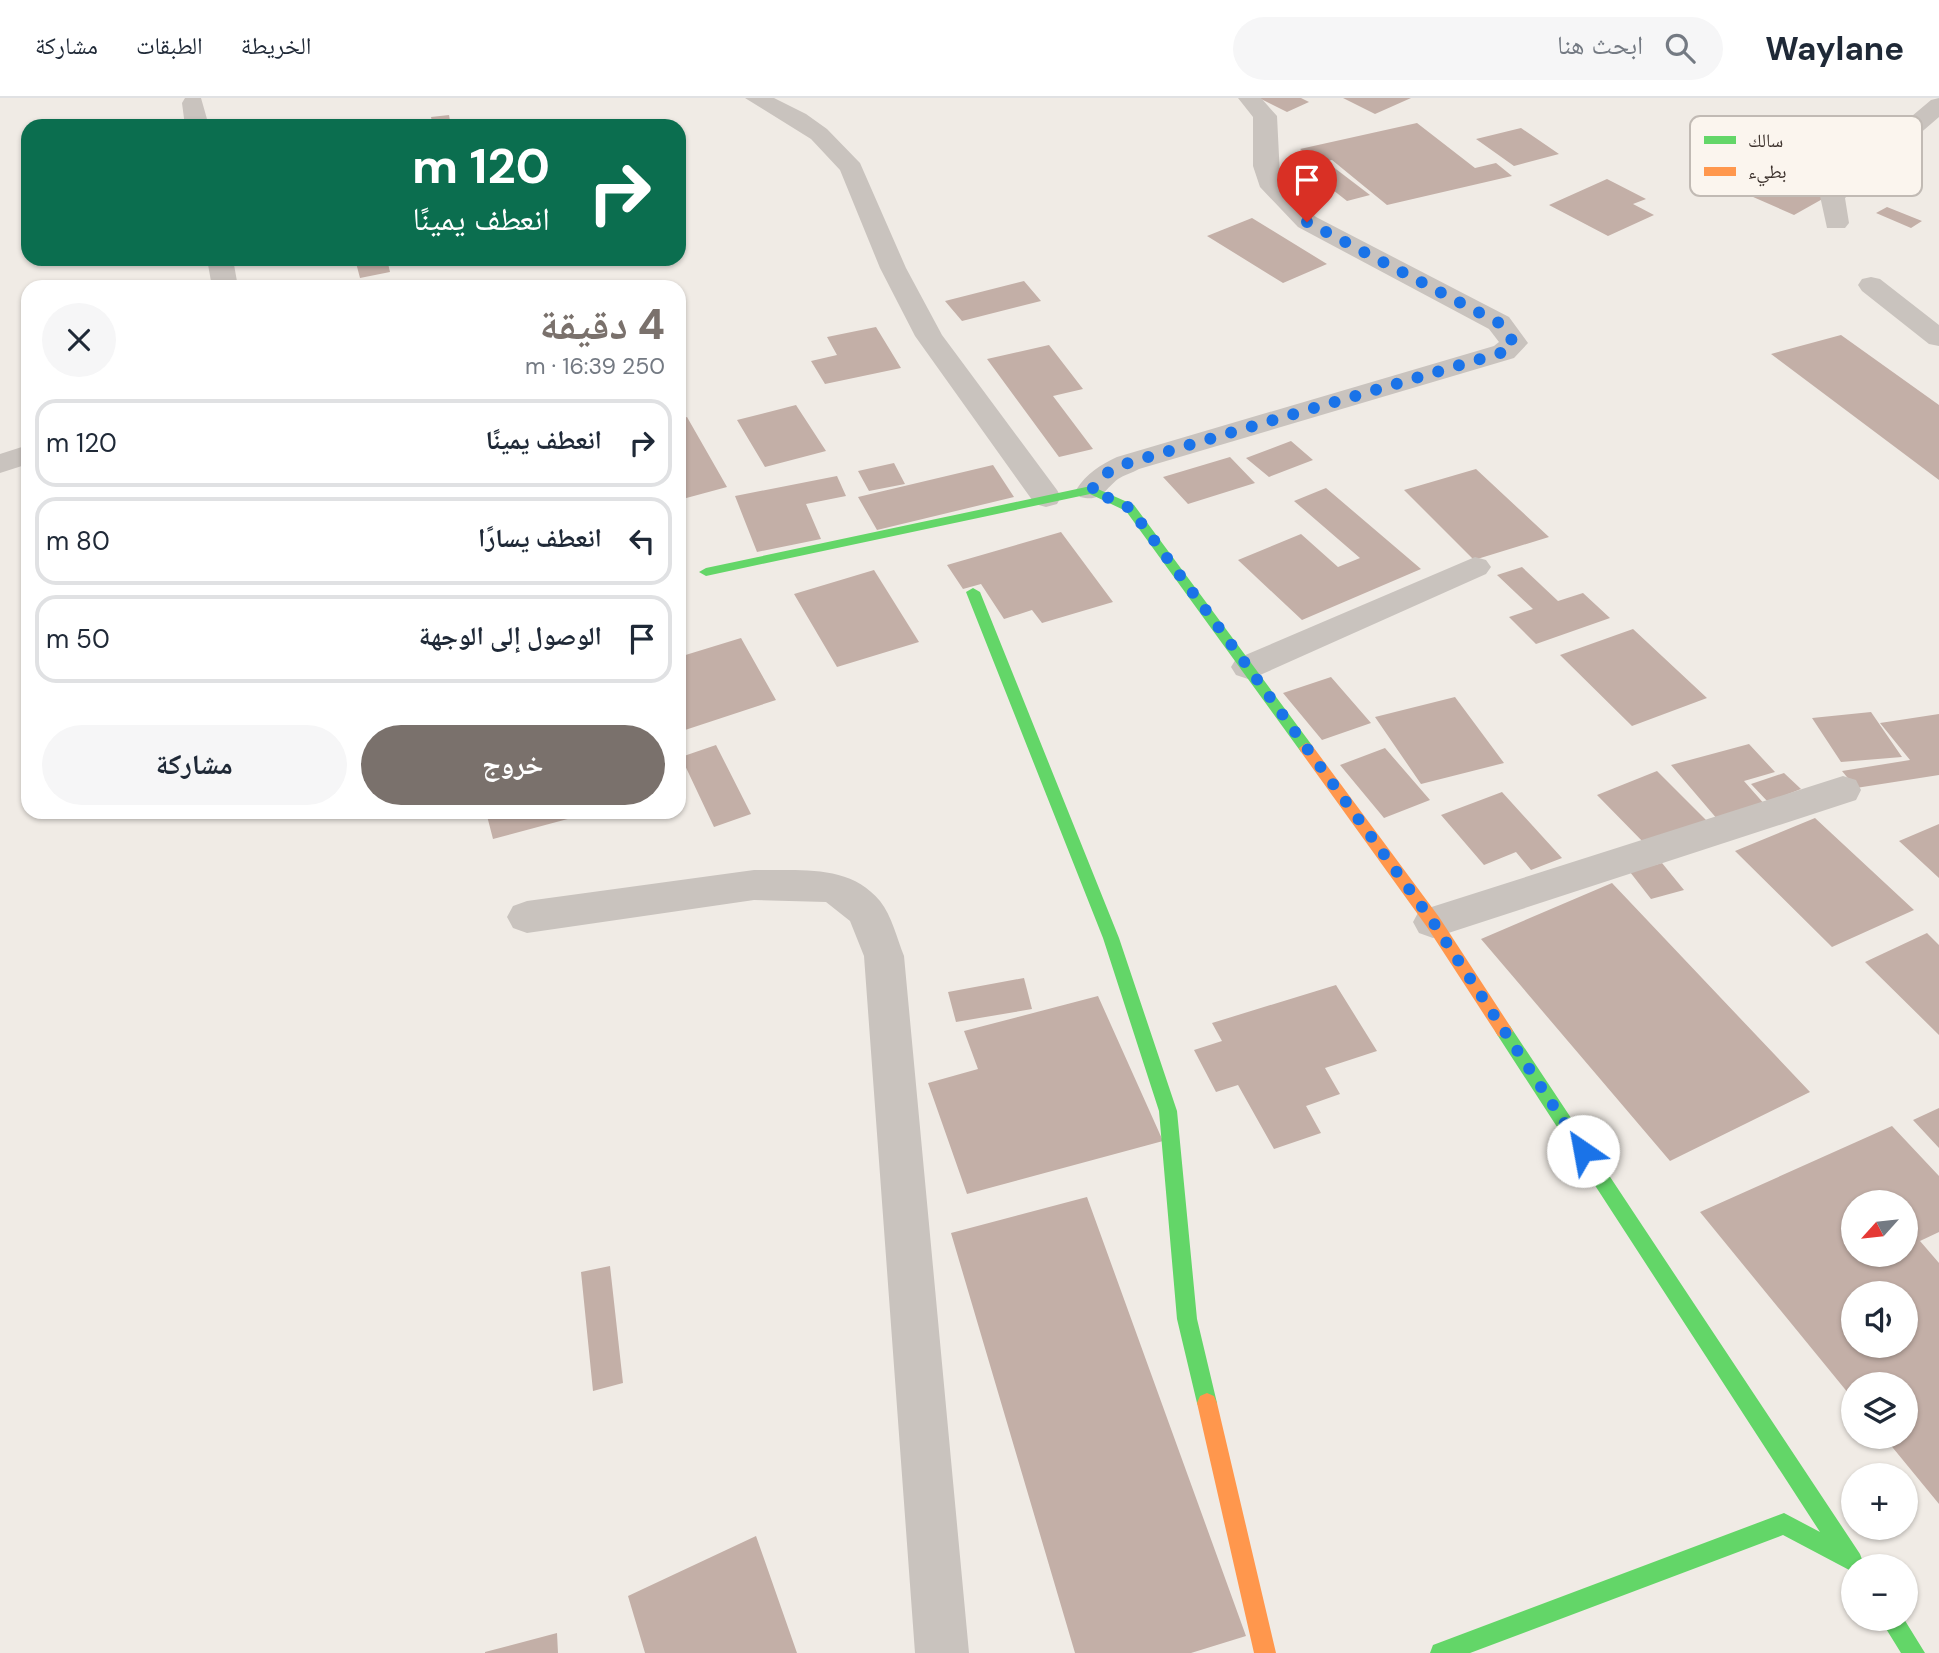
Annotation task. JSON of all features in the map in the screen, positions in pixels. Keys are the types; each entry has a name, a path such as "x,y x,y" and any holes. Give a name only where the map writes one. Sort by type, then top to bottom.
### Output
{"street":[{"path":"756,98 819,134 851,168 893,268 929,336 1046,497"},
{"path":"1091,490 1107,473 1128,463 1504,352 1514,343 1499,323 1307,222 1280,199 1265,176 1265,116 1250,98"},
{"path":"193,103 196,119"},
{"path":"1922,119 1939,105"},
{"path":"1832,196 1836,223"},
{"path":"1871,285 1939,338"},
{"path":"0,464 21,456"},
{"path":"706,572 1046,497 1091,490 1130,508 1433,922 1847,1554"},
{"path":"1248,667 1475,567"},
{"path":"972,592 1111,938 1167,1111 1187,1319 1265,1653"},
{"path":"1433,922 1843,790"},
{"path":"527,917 754,885 835,887 866,912 884,956 942,1653"},
{"path":"1441,1653 1784,1524 1841,1557"},
{"path":"1899,1631 1914,1653"}],"building":[{"path":"1259,98 1301,98 1309,102 1287,112"},
{"path":"1343,98 1411,98 1375,114"},
{"path":"449,115 450,119 431,119"},
{"path":"1417,123 1475,168 1496,163 1512,176 1387,205 1332,160 1318,163 1300,149"},
{"path":"1521,128 1559,154 1514,166 1476,139"},
{"path":"1328,163 1370,195 1347,201 1324,183 1337,180 1319,166"},
{"path":"1607,179 1646,199 1633,204 1654,215 1608,236 1549,205"},
{"path":"1751,196 1826,197 1794,215"},
{"path":"1887,207 1922,221 1911,228 1876,213"},
{"path":"1252,218 1327,264 1283,283 1207,236"},
{"path":"357,266 389,266 390,272 360,278"},
{"path":"1024,281 1041,301 962,321 945,301"},
{"path":"876,327 901,368 825,384 811,361 837,355 827,337"},
{"path":"1841,335 1939,405 1939,480 1771,354"},
{"path":"1049,345 1083,389 1053,396 1093,449 1059,457 987,359"},
{"path":"796,405 826,451 765,467 737,420"},
{"path":"687,417 727,487 686,498"},
{"path":"1291,441 1313,460 1269,477 1246,458"},
{"path":"1230,457 1255,483 1188,504 1163,477"},
{"path":"894,463 905,484 869,491 858,471"},
{"path":"993,465 1014,497 877,530 858,497"},
{"path":"1476,469 1549,537 1474,560 1404,490"},
{"path":"837,476 846,496 806,504 821,539 757,552 735,496"},
{"path":"1326,488 1421,569 1302,620 1238,560 1301,534 1338,567 1360,558 1294,501"},
{"path":"1061,532 1113,602 1042,623 1032,610 1004,619 981,584 963,589 947,565"},
{"path":"1522,567 1558,601 1583,593 1610,618 1536,644 1509,617 1533,609 1497,575"},
{"path":"874,570 919,642 837,667 794,594"},
{"path":"1633,629 1707,698 1632,726 1560,655"},
{"path":"741,638 776,700 686,730 686,655"},
{"path":"1331,677 1371,723 1322,740 1283,693"},
{"path":"1455,697 1504,763 1421,784 1375,717"},
{"path":"1871,712 1902,757 1841,762 1812,718"},
{"path":"1939,714 1939,775 1856,788 1842,771 1910,760 1880,723"},
{"path":"1749,744 1775,772 1744,781 1766,806 1718,820 1671,765"},
{"path":"716,745 751,814 714,827 686,768 686,755"},
{"path":"1385,748 1430,800 1384,818 1340,765"},
{"path":"1657,771 1708,822 1647,846 1597,795"},
{"path":"1784,773 1801,789 1768,802 1751,784"},
{"path":"1502,792 1562,858 1531,870 1516,852 1484,865 1441,815"},
{"path":"1815,818 1914,910 1832,947 1735,851"},
{"path":"488,819 568,819 493,839"},
{"path":"1939,824 1939,878 1899,841"},
{"path":"1662,863 1684,890 1651,899 1630,872"},
{"path":"1612,883 1810,1092 1670,1161 1481,939"},
{"path":"1927,933 1939,945 1939,1035 1865,962"},
{"path":"1024,978 1032,1009 956,1022 948,992"},
{"path":"1336,985 1377,1051 1325,1068 1340,1094 1306,1106 1321,1133 1274,1149 1238,1085 1216,1092 1194,1050 1222,1041 1212,1023"},
{"path":"1098,996 1163,1141 967,1194 928,1083 978,1069 964,1031"},
{"path":"1939,1108 1939,1148 1913,1120"},
{"path":"1892,1126 1939,1176 1939,1232 1920,1241 1939,1263 1939,1504 1918,1478 1918,1463 1905,1463 1894,1449 1918,1449 1918,1372 1841,1372 1841,1384 1700,1212"},
{"path":"1087,1197 1246,1636 1191,1653 1075,1653 951,1233"},
{"path":"610,1266 623,1383 593,1391 581,1272"},
{"path":"756,1536 797,1653 645,1653 628,1596"},
{"path":"557,1633 558,1653 485,1653 485,1652"}],"traffic: fast":[{"path":"706,572 1091,490 1130,508 1306,748"},
{"path":"973,592 1111,938 1168,1111 1187,1319 1207,1403"},
{"path":"1504,1031 1847,1554"},
{"path":"1441,1653 1784,1524 1841,1556"},
{"path":"1899,1631 1914,1653"}],"traffic: slow":[{"path":"1306,748 1433,922 1504,1031"},
{"path":"1207,1403 1265,1653"}],"route":[{"path":"1307,222 1499,323 1514,343 1504,352 1116,467 1091,490 1130,508 1433,922 1583,1151"}]}
